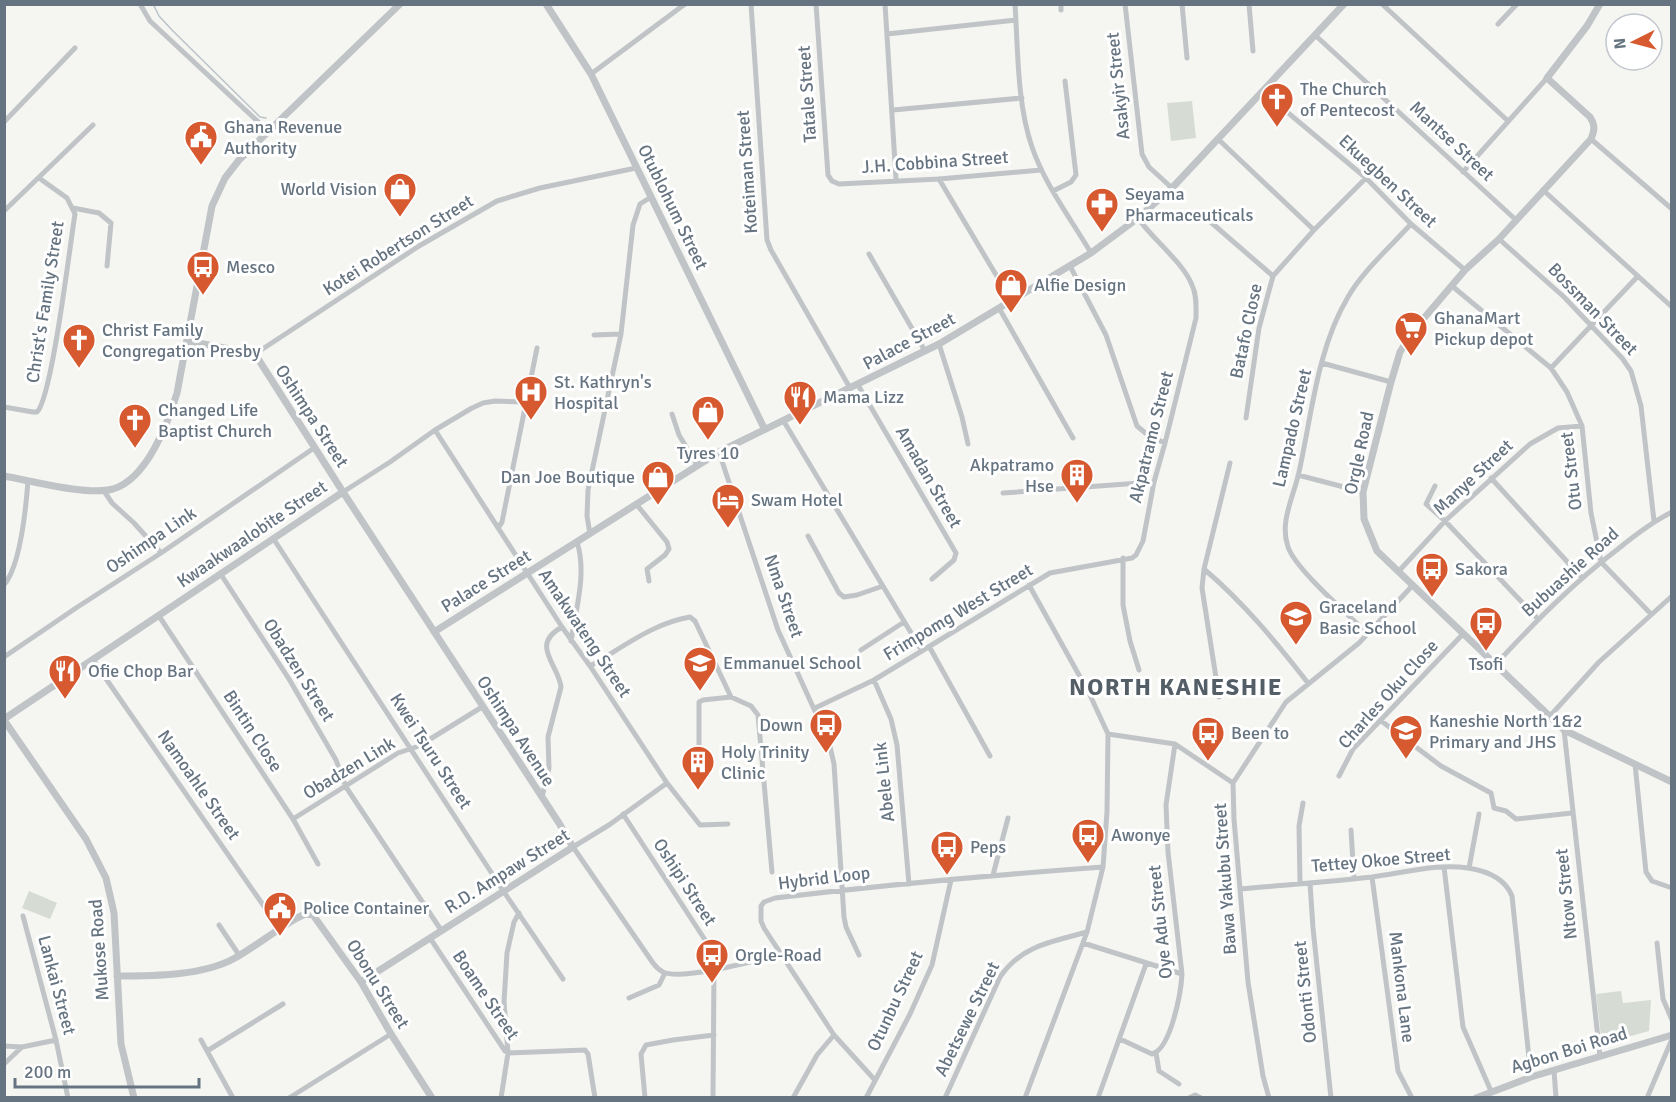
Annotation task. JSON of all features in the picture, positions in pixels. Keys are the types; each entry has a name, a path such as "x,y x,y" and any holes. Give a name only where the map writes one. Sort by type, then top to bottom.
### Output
{"street":[{"path":"140,4 150,21 268,130"},
{"path":"4,476 86,490 115,489 126,482 150,458 169,418 177,393 215,197 232,168 268,130 400,4"},
{"name":"Otublohum Street","path":"546,4 591,74 764,428"},
{"path":"591,74 685,4"},
{"name":"Koteiman Street","path":"751,4 767,240 850,388"},
{"name":"Tatale Street","path":"816,4 828,175 832,181"},
{"path":"885,4 896,179"},
{"path":"1015,4 1022,98 1027,132 1041,170 1091,252"},
{"name":"Asakyir Street","path":"1125,4 1142,154 1149,167 1172,188"},
{"path":"1182,4 1187,58"},
{"path":"1249,4 1253,51"},
{"name":"Palace Street","path":"434,632 719,452 939,344 1070,267 1138,218 1172,188 1344,4"},
{"path":"1382,4 1508,121"},
{"path":"1498,24 1516,4"},
{"path":"1463,172 1547,78 1587,26 1600,4"},
{"path":"887,34 1016,20"},
{"name":"Mantse Street","path":"1315,35 1516,220"},
{"path":"4,122 75,48"},
{"path":"1547,78 1590,117 1594,129 1591,139 1671,209"},
{"path":"1053,191 1071,182 1076,175 1065,81"},
{"name":"Ekuegben Street","path":"1263,92 1366,178 1411,224 1465,270"},
{"path":"893,110 1022,98"},
{"path":"4,211 93,125"},
{"name":"Orgle Road","path":"1591,139 1499,239 1465,270 1413,331 1401,352 1390,382 1363,492 1364,519 1377,551 1564,730 1671,782"},
{"path":"1219,140 1314,230"},
{"name":"Kotei Robertson Street","path":"255,354 419,246 498,201 540,188 636,168"},
{"name":"J.H. Cobbina Street","path":"832,181 839,184 1041,170"},
{"name":"Christ's Family Street","path":"4,407 33,412 41,409 46,393 75,214 67,198 39,178"},
{"path":"939,178 1011,300"},
{"name":"Batafo Close","path":"1246,418 1259,328 1273,276 1314,230 1366,178"},
{"path":"1543,190 1671,307"},
{"path":"590,534 587,516 588,490 621,334 633,225 640,204 651,197"},
{"path":"73,208 99,213 111,223 107,266"},
{"name":"Akpatramo Street","path":"1123,558 1132,558 1136,555 1143,541 1154,482 1196,318 1195,293 1187,275 1138,218"},
{"path":"1206,218 1273,276"},
{"name":"Lampado Street","path":"1368,634 1300,567 1288,548 1285,536 1287,514 1298,476 1322,363 1338,315 1349,294 1411,224"},
{"name":"Bossman Street","path":"1499,239 1564,297 1622,358 1631,371 1641,406 1654,521"},
{"path":"868,254 925,351"},
{"path":"1070,267 1106,335 1137,426 1149,436 1165,443"},
{"path":"1551,368 1638,276"},
{"name":"Otu Street","path":"1452,286 1551,368 1567,392 1582,426 1591,513 1601,562"},
{"path":"999,308 1073,438"},
{"path":"594,335 621,334"},
{"name":"Oshimpa Street","path":"188,341 255,354 343,492"},
{"path":"939,344 968,444"},
{"path":"498,528 502,522 537,348"},
{"path":"1322,363 1390,382"},
{"name":"Amadan Street","path":"858,385 956,553 954,560 932,579"},
{"name":"Kwaakwaalobite Street","path":"4,720 435,430 483,403 527,402"},
{"path":"672,414 679,435 697,465"},
{"path":"783,420 922,651"},
{"name":"Manye Street","path":"1398,573 1445,521 1530,444 1558,428 1582,426"},
{"name":"Amakwateng Street","path":"435,430 571,641 667,783 700,825 728,824"},
{"name":"Oshimpa Link","path":"4,657 314,448"},
{"name":"Nma Street","path":"719,452 778,630 829,742 834,764 841,890 846,927 859,955"},
{"path":"1219,697 1203,594 1204,569 1230,463"},
{"path":"1298,476 1363,492"},
{"path":"1491,478 1582,578"},
{"path":"4,585 13,573 26,509 28,480"},
{"path":"1003,493 1154,482"},
{"path":"1436,486 1426,504 1538,619"},
{"path":"104,490 112,502 161,553"},
{"name":"Oshimpa Avenue","path":"343,492 573,847 653,963 665,973"},
{"path":"637,505 667,542 669,549 647,569 649,581"},
{"name":"Bubuashie Road","path":"1496,664 1538,619 1582,578 1654,521 1671,512"},
{"path":"808,536 839,593 844,597 883,586"},
{"name":"Kwei Tsuru Street","path":"273,538 563,979"},
{"path":"571,641 580,580 581,558 577,542"},
{"path":"1123,558 1123,604 1139,670"},
{"name":"Frimpomg West Street","path":"814,708 874,680 930,648 1050,573 1123,558"},
{"path":"1601,562 1651,614"},
{"path":"1204,569 1234,595 1308,683"},
{"name":"Obadzen Street","path":"220,573 289,679 336,760 346,787 441,930"},
{"path":"1025,1098 1087,932 1103,867 1107,812 1108,734 1089,693 1029,585"},
{"name":"Bawa Yakubu Street","path":"1269,1098 1263,1076 1248,982 1233,783 1286,702 1368,634 1413,585"},
{"path":"1550,716 1599,662 1671,596"},
{"name":"Bintin Close","path":"159,616 293,819 318,864"},
{"path":"590,666 659,626 672,620 690,617 701,630 731,697"},
{"path":"861,650 904,622"},
{"path":"542,797 549,768 548,736 561,687 548,656 548,643 554,633 562,627"},
{"name":"Charles Oku Close","path":"1339,776 1353,749 1462,634"},
{"path":"930,648 990,756"},
{"name":"Namoahle Street","path":"93,660 279,928"},
{"name":"Abele Link","path":"874,680 891,719 897,745 909,884"},
{"path":"699,768 699,702 731,697 751,706 758,715 772,872"},
{"name":"Obadzen Link","path":"293,819 398,753 428,741 482,706"},
{"name":"Mukose Road","path":"4,720 86,839 102,867 112,897 121,1044 135,1098"},
{"path":"1380,720 1441,765 1491,793 1494,808 1516,819 1572,813"},
{"name":"Ntow Street","path":"1564,730 1600,1056"},
{"path":"1108,734 1175,744 1233,783"},
{"name":"Oye Adu Street","path":"1156,1053 1168,1035 1180,994 1182,974 1168,852 1166,805 1175,744"},
{"path":"1635,764 1646,872 1652,880 1671,888"},
{"name":"R.D. Ampaw Street","path":"361,982 609,825 667,783"},
{"path":"1300,883 1299,826 1303,803"},
{"name":"Oshipi Street","path":"623,814 709,946 716,969 713,1098"},
{"path":"1469,868 1479,814"},
{"path":"993,875 1008,818"},
{"path":"1351,830 1354,879"},
{"name":"Hybrid Loop","path":"874,1079 834,1035 779,954 760,921 761,906 764,902 775,898 841,890 1103,867"},
{"path":"1444,867 1463,1027 1491,1091"},
{"name":"Tettey Okoe Street","path":"1240,889 1354,879 1444,867 1469,868 1502,880 1512,896 1531,1077"},
{"name":"Mankona Lane","path":"1372,877 1398,1071 1412,1098"},
{"name":"Otunbu Street","path":"866,1098 910,1014 932,965 951,880"},
{"name":"Odonti Street","path":"1310,883 1331,1098"},
{"path":"501,1098 508,1053 504,1008 507,953 514,922 519,913"},
{"name":"Obonu Street","path":"117,976 145,976 192,971 228,961 301,916 313,915 361,982 432,1098"},
{"name":"Lankai Street","path":"23,916 56,1040 68,1098"},
{"path":"219,925 239,955"},
{"name":"Abetsewe Street","path":"945,1098 1000,977 1012,961 1034,948 1087,932"},
{"name":"Boame Street","path":"430,938 494,1036 508,1053 585,1050 588,1054 595,1098"},
{"path":"1083,943 1182,974"},
{"path":"1657,943 1663,999 1671,1020"},
{"path":"629,999 659,985 665,973 716,969 779,954"},
{"path":"1098,1098 1146,964"},
{"path":"207,1051 283,1004"},
{"path":"289,1098 391,1034"},
{"path":"645,1098 641,1054 646,1045 714,1035"},
{"path":"793,1098 817,1055 834,1035"},
{"path":"1647,1098 1671,1037"},
{"name":"Agbon Boi Road","path":"1476,1098 1531,1077 1671,1037"},
{"path":"1120,1039 1152,1054 1156,1053 1160,1071 1179,1084"},
{"path":"4,1046 22,1047 56,1040"},
{"path":"201,1040 233,1098"},
{"path":"4,1064 22,1047"},
{"path":"1554,1070 1556,1098"},
{"path":"1189,1098 1195,1095 1201,1098"}],"shaded area":[{"path":"1192,101 1196,138 1171,141 1167,103"},
{"path":"29,891 57,903 50,919 22,908"},
{"path":"1621,991 1623,1003 1651,1000 1649,1031 1602,1044 1596,994"}],"waterway":[{"path":"153,4 159,16 172,30 260,117 266,118"}],"place":[{"name":"The Church of Pentecost","path":"1277,128"},
{"name":"Ghana Revenue Authority","path":"201,166"},
{"name":"World Vision","path":"400,218"},
{"name":"Seyama Pharmaceuticals","path":"1102,233"},
{"name":"Mesco","path":"203,296"},
{"name":"Alfie Design","path":"1011,314"},
{"name":"GhanaMart Pickup depot","path":"1411,357"},
{"name":"Christ Family Congregation Presby","path":"79,369"},
{"name":"St. Kathryn's Hospital","path":"531,421"},
{"name":"Mama Lizz","path":"800,426"},
{"name":"Tyres 10","path":"708,441"},
{"name":"Changed Life Baptist Church","path":"135,449"},
{"name":"Akpatramo Hse","path":"1077,504"},
{"name":"Dan Joe Boutique","path":"658,506"},
{"name":"Swam Hotel","path":"728,529"},
{"name":"Sakora","path":"1432,598"},
{"name":"Graceland Basic School","path":"1296,646"},
{"name":"Tsofi","path":"1486,652"},
{"name":"Emmanuel School","path":"700,692"},
{"name":"Ofie Chop Bar","path":"65,700"},
{"name":"Down","path":"826,754"},
{"name":"Kaneshie North 1&2 Primary and JHS","path":"1406,760"},
{"name":"Been to","path":"1208,762"},
{"name":"Holy Trinity Clinic","path":"698,791"},
{"name":"Awonye","path":"1088,864"},
{"name":"Peps","path":"947,876"},
{"name":"Police Container","path":"280,937"},
{"name":"Orgle-Road","path":"712,984"}],"district":[{"name":"NORTH KANESHIE","path":"1176,687"}]}
